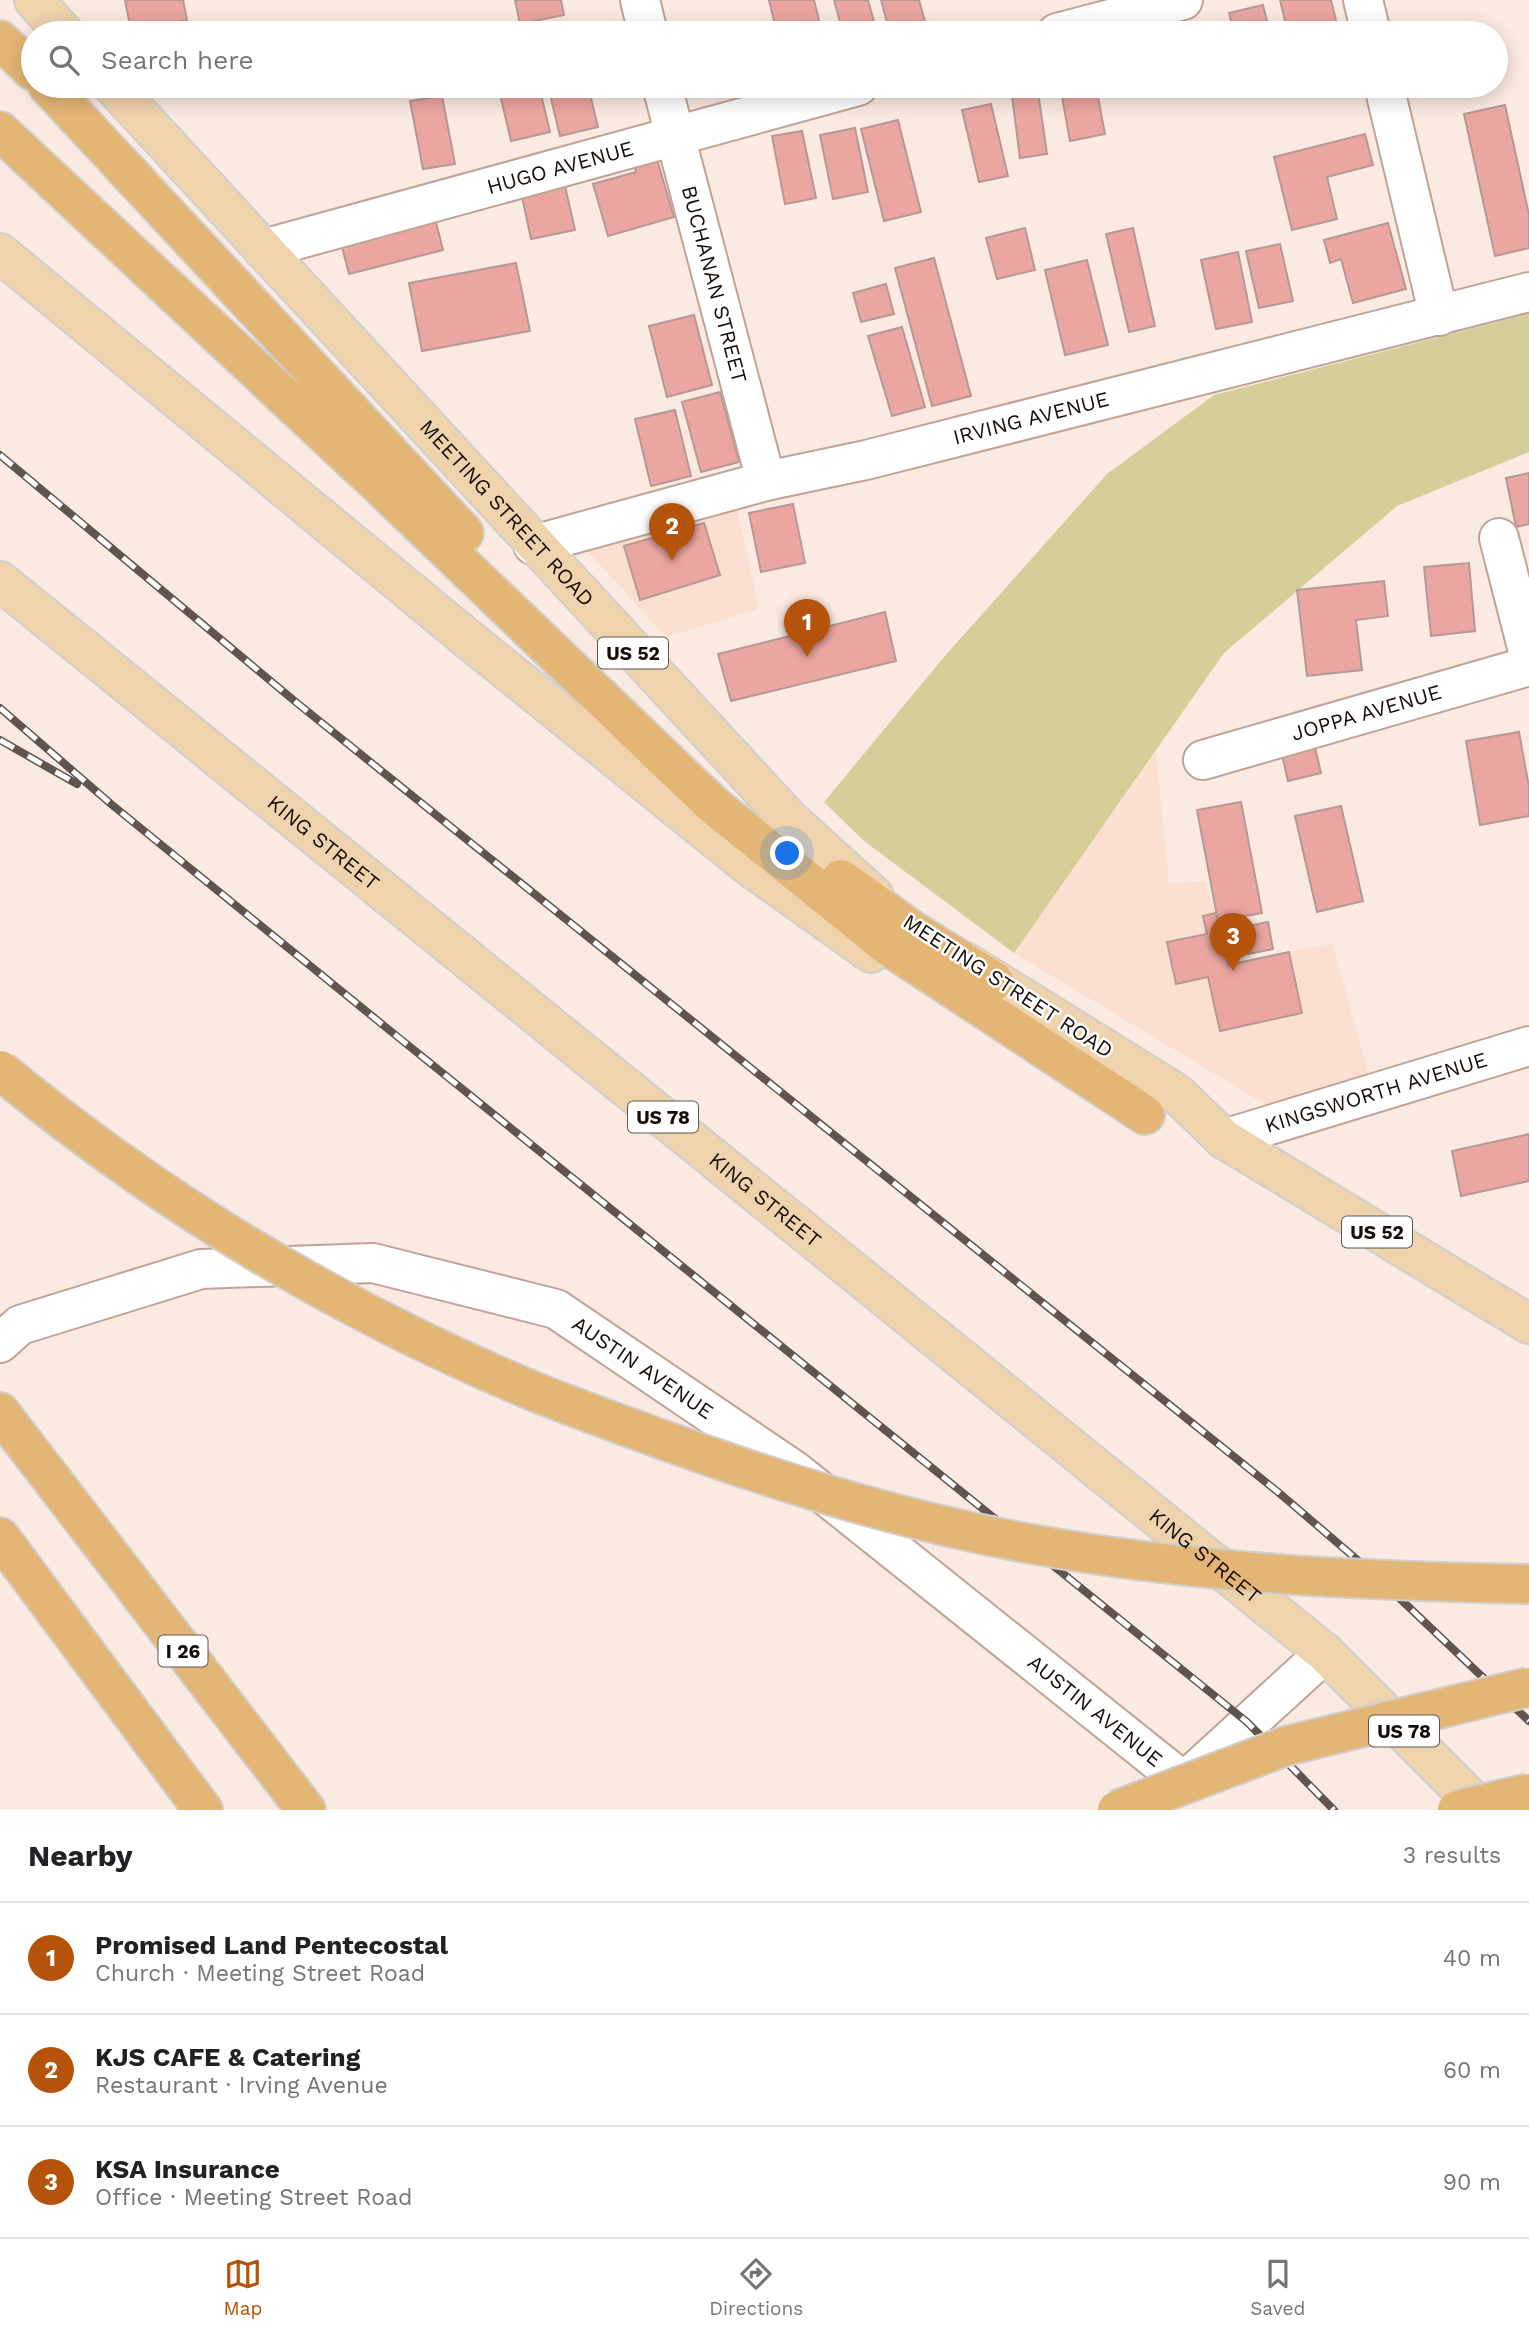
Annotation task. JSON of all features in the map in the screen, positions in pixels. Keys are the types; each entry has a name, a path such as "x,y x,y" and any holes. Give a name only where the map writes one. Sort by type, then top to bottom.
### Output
{"highway":[{"path":"0,40 21,60"},
{"path":"59,98 468,537 674,733 764,818 813,857 912,930 994,981"},
{"path":"0,131 407,511 712,804 887,946 1145,1115"},
{"path":"0,1070 75,1130 152,1185 315,1284 380,1318 514,1383 808,1491 933,1524 1045,1546 1148,1560 1328,1576 1529,1584"},
{"name":"I 26","path":"0,1412 306,1810"},
{"path":"0,1537 203,1810"},
{"path":"1116,1810 1286,1746 1529,1687"},
{"path":"1457,1810 1529,1793"}],"main road":[{"path":"34,0 53,21"},
{"name":"MEETING STREET ROAD","path":"124,98 533,545 815,844 916,928 994,981 1176,1093 1224,1139 1529,1325"},
{"name":"MEETING STREET ROAD","path":"0,253 467,639 749,866 914,984 1045,1063 1145,1115 1224,1139"},
{"name":"KING STREET","path":"0,581 1325,1653 1482,1810"}],"street":[{"path":"640,0 646,21"},
{"path":"1103,21 1183,0"},
{"path":"1363,0 1368,21"},
{"name":"BUCHANAN STREET","path":"665,98 766,481"},
{"name":"HUGO AVENUE","path":"263,249 812,98"},
{"path":"1387,98 1439,316"},
{"name":"IRVING AVENUE","path":"533,545 766,481 866,460 1529,292"},
{"path":"1499,538 1529,655"},
{"name":"JOPPA AVENUE","path":"1203,760 1529,666"},
{"name":"KINGSWORTH AVENUE","path":"1224,1139 1529,1046"},
{"name":"AUSTIN AVENUE","path":"0,1343 20,1325 201,1269 373,1263 556,1309 795,1471 1184,1782 1325,1653"}],"shaded area":[{"path":"1529,314 1529,452 1397,506 1224,653 1014,953 864,841 824,802 944,657 1107,474 1214,395"},
{"path":"733,490 759,609 666,637 573,535"},
{"path":"1156,752 1169,883 1206,881 1228,965 1332,943 1374,1093 1290,1119 1014,953"}],"building":[{"path":"125,0 183,0 187,20 182,21 129,21"},
{"path":"515,0 561,0 564,15 519,21"},
{"path":"769,0 814,0 819,21 774,21"},
{"path":"834,0 868,0 874,21 840,21"},
{"path":"881,0 919,0 925,21 887,21"},
{"path":"1280,0 1331,0 1336,21 1285,21"},
{"path":"1263,5 1267,21 1231,21 1229,13"},
{"path":"442,98 455,164 423,169 410,101"},
{"path":"501,98 542,98 550,132 511,141"},
{"path":"551,98 591,98 598,127 560,136"},
{"path":"1012,98 1039,98 1047,154 1020,158"},
{"path":"1062,98 1098,98 1105,134 1070,141"},
{"path":"991,104 1008,176 979,182 962,110"},
{"path":"1505,105 1529,215 1529,248 1495,256 1464,114"},
{"path":"898,120 921,212 884,221 861,129"},
{"path":"855,128 868,192 833,199 820,135"},
{"path":"802,131 816,198 785,204 772,136"},
{"path":"1365,134 1373,165 1327,177 1337,219 1292,230 1274,157"},
{"path":"656,156 674,217 608,236 593,184 636,172 634,163"},
{"path":"565,186 575,230 531,239 522,196"},
{"path":"434,214 443,250 349,274 340,239"},
{"path":"1388,223 1406,289 1353,303 1341,259 1330,263 1324,240"},
{"path":"1025,228 1035,270 997,279 986,238"},
{"path":"1133,228 1155,326 1129,332 1106,234"},
{"path":"1280,244 1293,301 1259,308 1246,251"},
{"path":"1238,252 1252,322 1216,329 1201,260"},
{"path":"934,258 971,396 932,406 895,268"},
{"path":"1087,260 1108,345 1065,355 1045,270"},
{"path":"516,263 530,331 422,351 409,283"},
{"path":"886,284 894,314 861,322 853,293"},
{"path":"694,315 712,385 667,397 649,326"},
{"path":"902,327 925,407 892,416 868,336"},
{"path":"720,392 739,462 701,472 682,402"},
{"path":"675,410 691,476 651,486 635,419"},
{"path":"1529,473 1529,524 1516,527 1506,478"},
{"path":"793,504 805,563 761,572 749,513"},
{"path":"704,523 720,575 640,600 624,546"},
{"path":"1469,563 1475,631 1431,636 1424,567"},
{"path":"1384,581 1388,616 1356,620 1362,670 1307,676 1297,590"},
{"path":"885,612 896,661 731,701 718,654"},
{"path":"1519,732 1529,787 1529,816 1480,825 1466,741"},
{"path":"1314,743 1321,773 1288,781 1281,750"},
{"path":"1241,802 1262,913 1218,921 1197,810"},
{"path":"1341,806 1363,901 1317,912 1295,816"},
{"path":"1216,913 1228,965 1289,952 1302,1013 1220,1031 1208,977 1176,984 1167,942 1207,934 1203,916"},
{"path":"1268,922 1273,949 1248,954 1243,927"},
{"path":"1529,1134 1529,1181 1461,1196 1452,1151"}],"railway":[{"path":"0,455 297,703 1278,1492 1375,1575 1529,1721"},
{"path":"0,708 111,804 1247,1722 1334,1810"},
{"path":"0,740 77,784"}],"place":[{"name":"KJS CAFE & Catering","path":"672,561"},
{"name":"Promised Land Pentecostal","path":"807,657"},
{"name":"KSA Insurance","path":"1233,971"}]}
